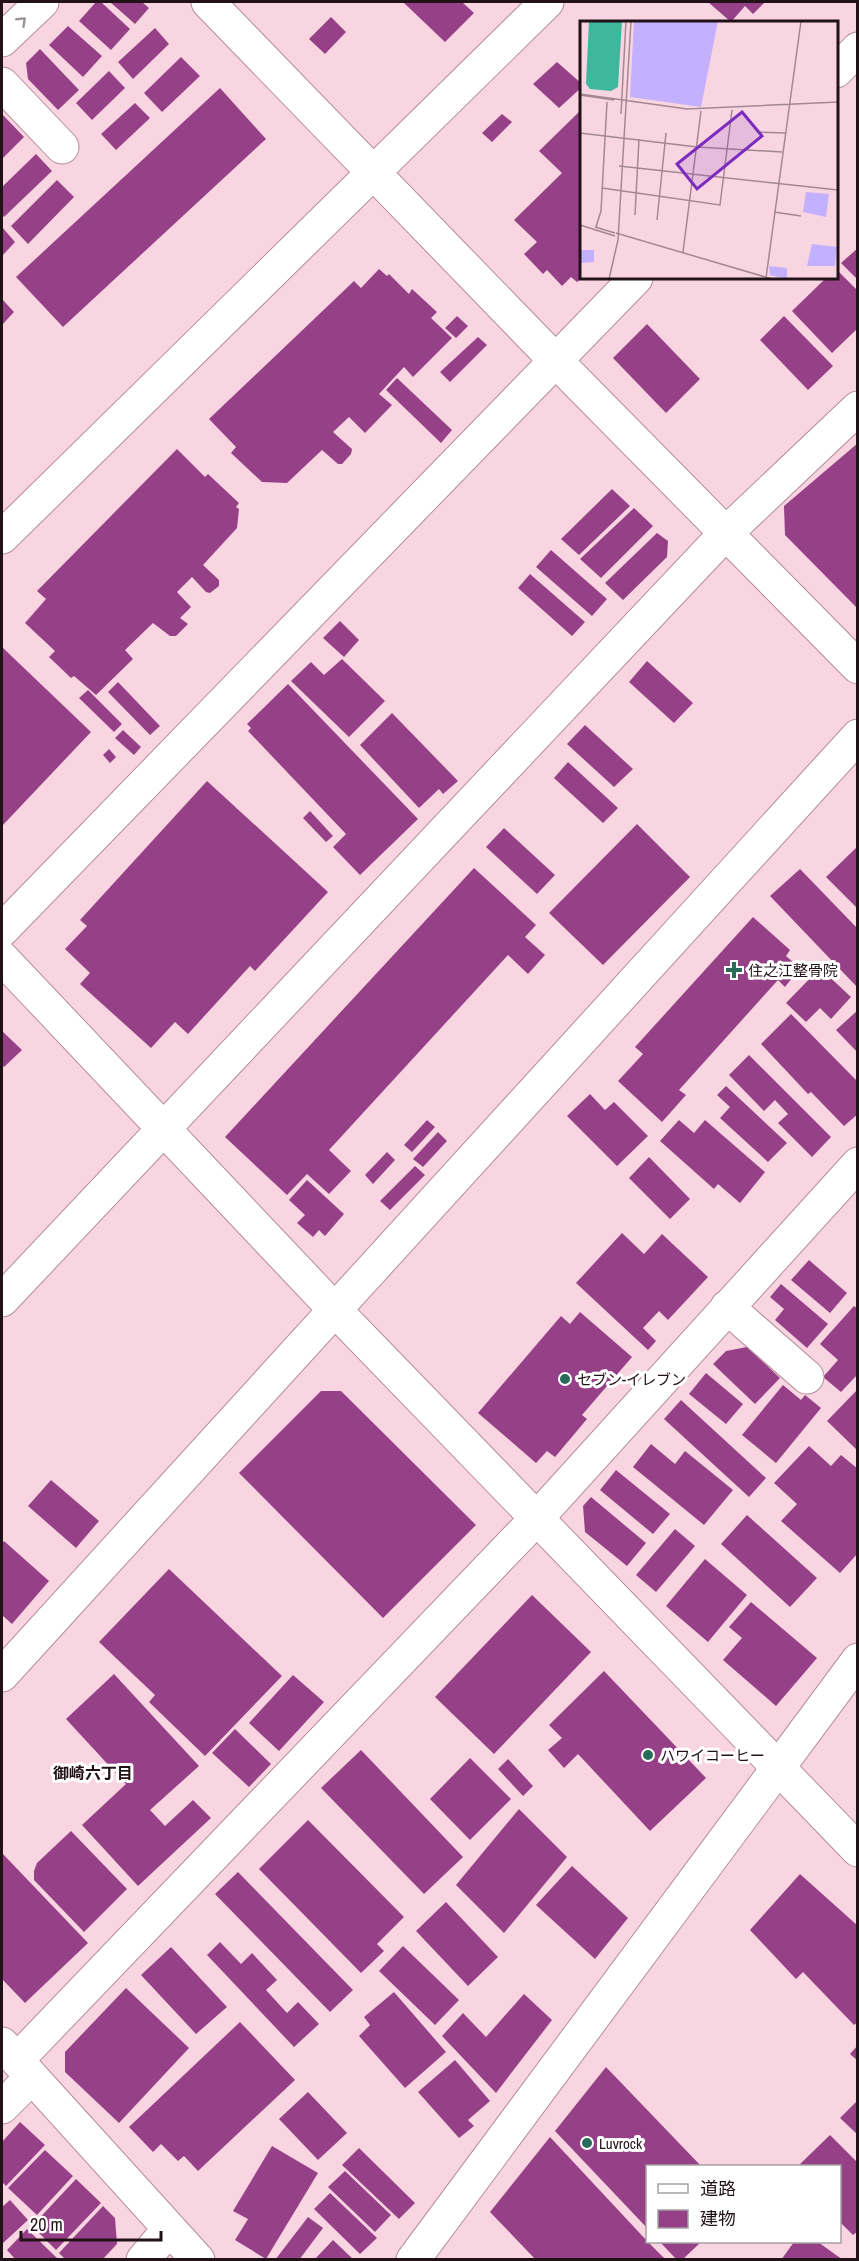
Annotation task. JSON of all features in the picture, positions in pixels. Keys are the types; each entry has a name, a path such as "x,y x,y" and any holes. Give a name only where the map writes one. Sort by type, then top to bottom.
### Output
{"street":[{"path":"2,40 42,2"},
{"path":"208,2 725,534 858,667"},
{"path":"2,537 548,2"},
{"path":"838,69 858,50"},
{"path":"2,84 62,147"},
{"path":"2,930 635,279"},
{"path":"2,1299 725,534 858,408"},
{"path":"2,1675 858,736"},
{"path":"2,958 334,1309 858,1850"},
{"path":"2,2107 17,2060 537,1518 858,1164"},
{"path":"727,1307 807,1377"},
{"path":"413,2259 858,1660"},
{"path":"17,2060 198,2259"},
{"path":"143,2259 169,2229"}],"building":[{"path":"96,2 101,2 130,29 111,50 79,21"},
{"path":"110,2 142,2 149,8 135,24"},
{"path":"403,2 462,2 474,13 445,42"},
{"path":"708,2 765,2 753,14 745,6 730,21"},
{"path":"331,17 346,32 325,54 309,39"},
{"path":"68,26 102,56 83,77 49,45"},
{"path":"155,28 169,44 133,79 118,62"},
{"path":"40,49 79,90 58,110 28,79 26,63"},
{"path":"181,57 200,76 162,112 144,93"},
{"path":"557,62 580,82 580,89 559,108 533,84"},
{"path":"109,71 125,88 92,120 76,103"},
{"path":"220,88 266,139 63,327 16,277"},
{"path":"135,103 150,118 116,150 101,134"},
{"path":"580,111 581,279 577,282 571,277 562,286 547,270 543,274 524,254 537,242 514,220 562,173 539,151"},
{"path":"2,114 24,137 3,158 2,156"},
{"path":"502,114 512,122 492,142 482,133"},
{"path":"36,154 52,171 4,217 2,187"},
{"path":"57,180 74,197 28,244 11,226"},
{"path":"2,227 15,242 2,256"},
{"path":"858,248 858,280 841,263"},
{"path":"379,269 387,276 389,274 409,294 412,289 437,312 431,318 452,338 413,377 404,367 379,394 392,405 365,433 349,417 333,432 352,449 351,454 342,464 338,464 322,450 287,483 262,482 231,453 236,447 209,419 354,281 361,288"},
{"path":"838,271 858,291 858,328 832,353 792,311 825,279 838,279"},
{"path":"2,299 14,312 2,325"},
{"path":"457,316 468,326 456,338 445,328"},
{"path":"784,316 833,366 808,390 760,340"},
{"path":"647,324 700,379 666,413 613,358"},
{"path":"478,337 487,345 450,382 440,372"},
{"path":"397,378 452,430 441,443 386,390"},
{"path":"858,443 858,609 785,535 784,506"},
{"path":"177,449 205,477 208,474 239,503 236,507 239,509 237,528 203,565 219,580 219,586 210,593 206,592 192,577 177,592 191,607 180,618 188,624 176,636 170,636 153,623 125,650 133,659 96,695 74,676 71,678 49,657 55,651 25,623 46,599 37,591"},
{"path":"612,489 630,506 579,555 561,539"},
{"path":"634,508 653,526 601,578 580,559"},
{"path":"657,533 668,541 667,557 623,600 605,583"},
{"path":"551,550 607,599 592,616 536,567"},
{"path":"530,574 585,622 572,636 518,588"},
{"path":"340,621 359,640 344,657 323,638"},
{"path":"2,647 91,732 2,826"},
{"path":"342,659 385,701 349,737 291,681 311,662 324,675"},
{"path":"647,661 693,703 674,723 629,682"},
{"path":"118,682 160,726 150,735 108,692"},
{"path":"288,684 418,819 360,875 333,847 346,834 248,731 251,728 247,724"},
{"path":"88,690 122,724 114,732 79,698"},
{"path":"392,713 458,781 443,794 439,789 419,808 360,745"},
{"path":"585,725 633,769 614,787 567,744"},
{"path":"123,730 141,747 134,755 115,738"},
{"path":"109,749 116,757 110,763 103,755"},
{"path":"568,762 618,808 603,823 554,778"},
{"path":"207,781 328,892 255,971 250,966 188,1034 175,1022 151,1048 80,984 90,973 65,949 87,926 80,920"},
{"path":"310,811 333,836 326,842 303,818"},
{"path":"637,824 690,877 603,965 549,913"},
{"path":"504,828 555,875 537,894 486,847"},
{"path":"858,846 858,909 826,877"},
{"path":"474,868 536,925 525,937 545,955 528,974 508,955 329,1150 351,1171 329,1194 307,1174 287,1195 225,1137"},
{"path":"800,869 858,929 858,988 770,896"},
{"path":"753,917 790,950 786,956 800,968 785,987 778,980 679,1090 686,1095 662,1122 618,1081 643,1054 635,1047"},
{"path":"820,968 851,997 831,1019 820,1008 806,1022 786,1003"},
{"path":"858,1010 858,1053 836,1030"},
{"path":"791,1014 858,1082 858,1114 844,1126 811,1092 808,1094 761,1044"},
{"path":"2,1031 22,1050 4,1067 2,1065"},
{"path":"749,1055 831,1137 812,1157 778,1123 788,1114 775,1100 764,1111 729,1075"},
{"path":"726,1086 787,1143 768,1162 720,1118 730,1107 717,1095"},
{"path":"590,1094 605,1110 614,1102 648,1136 617,1166 567,1116"},
{"path":"427,1120 435,1127 412,1152 404,1145"},
{"path":"679,1120 694,1133 705,1120 765,1172 740,1203 718,1184 714,1189 660,1141"},
{"path":"438,1132 447,1141 423,1167 413,1159"},
{"path":"387,1152 395,1160 373,1184 365,1175"},
{"path":"649,1157 690,1199 670,1219 629,1178"},
{"path":"415,1166 425,1175 390,1210 380,1201"},
{"path":"307,1180 344,1214 325,1236 319,1230 313,1237 297,1223 305,1215 289,1200"},
{"path":"622,1233 644,1254 662,1234 708,1277 668,1320 659,1311 643,1328 656,1341 648,1350 576,1283"},
{"path":"809,1260 847,1293 830,1313 791,1280"},
{"path":"781,1284 828,1324 807,1348 775,1320 784,1309 770,1297"},
{"path":"854,1306 858,1309 858,1374 841,1392 823,1377 838,1360 820,1344"},
{"path":"580,1312 632,1357 582,1415 587,1419 555,1457 547,1451 536,1463 478,1413 561,1316 570,1324"},
{"path":"747,1347 780,1378 755,1404 713,1364 726,1351"},
{"path":"706,1373 743,1404 726,1424 689,1394"},
{"path":"783,1385 801,1400 805,1395 821,1408 776,1463 742,1435"},
{"path":"858,1389 858,1451 827,1421"},
{"path":"321,1391 341,1391 476,1525 383,1618 239,1473"},
{"path":"681,1400 766,1478 749,1497 664,1419"},
{"path":"651,1444 675,1464 685,1451 733,1490 704,1525 633,1467"},
{"path":"809,1446 831,1466 841,1455 858,1469 858,1553 840,1573 781,1521 797,1504 774,1483"},
{"path":"616,1470 670,1514 653,1534 600,1490"},
{"path":"51,1480 99,1521 76,1548 28,1506"},
{"path":"591,1497 646,1543 627,1566 585,1532 583,1506"},
{"path":"747,1515 817,1578 790,1607 721,1544"},
{"path":"675,1529 695,1546 656,1592 636,1575"},
{"path":"4,1541 49,1581 12,1624 2,1615 2,1544"},
{"path":"705,1559 747,1595 708,1642 666,1606"},
{"path":"169,1569 282,1676 205,1756 149,1702 155,1695 99,1642"},
{"path":"532,1595 591,1652 494,1754 435,1697"},
{"path":"751,1602 817,1658 776,1706 723,1660 742,1638 729,1627"},
{"path":"604,1671 706,1778 650,1831 578,1754 564,1768 548,1750 562,1738 549,1725"},
{"path":"114,1674 199,1766 150,1810 165,1826 193,1800 211,1818 138,1886 82,1825 126,1784 66,1719"},
{"path":"293,1675 324,1702 279,1751 249,1723"},
{"path":"235,1729 271,1764 249,1787 212,1753"},
{"path":"361,1750 463,1857 424,1894 321,1788"},
{"path":"470,1758 511,1799 470,1840 430,1799"},
{"path":"508,1759 533,1786 523,1796 498,1769"},
{"path":"519,1809 567,1857 504,1933 456,1885"},
{"path":"308,1820 404,1917 377,1944 384,1951 361,1973 259,1869"},
{"path":"71,1831 127,1889 84,1932 34,1880 37,1863"},
{"path":"2,1853 88,1943 25,2003 2,1979"},
{"path":"572,1866 628,1918 595,1959 536,1905"},
{"path":"238,1872 353,1990 330,2012 215,1894"},
{"path":"800,1874 858,1926 858,2022 854,2025 803,1972 796,1979 750,1930"},
{"path":"446,1902 498,1957 468,1986 416,1931"},
{"path":"220,1942 241,1964 252,1953 277,1980 266,1990 287,2013 298,2002 319,2024 294,2047 207,1955"},
{"path":"403,1946 459,2000 435,2025 379,1971"},
{"path":"171,1947 227,2007 196,2034 141,1975"},
{"path":"126,1988 189,2048 119,2123 65,2072 65,2052"},
{"path":"394,1992 446,2052 405,2088 359,2036 370,2025 364,2017"},
{"path":"524,1994 552,2020 496,2093 442,2036 463,2013 486,2037"},
{"path":"240,2022 295,2080 198,2171 184,2156 178,2161 161,2144 153,2152 129,2127"},
{"path":"858,2045 858,2061 850,2054"},
{"path":"455,2060 490,2101 468,2120 474,2126 459,2138 418,2092"},
{"path":"606,2067 700,2165 646,2165 646,2227 555,2131"},
{"path":"308,2092 347,2133 318,2160 279,2119"},
{"path":"858,2100 858,2135 840,2118"},
{"path":"20,2122 45,2145 6,2186 2,2182 2,2142"},
{"path":"830,2135 858,2163 858,2231 853,2235 841,2223 841,2165 799,2165"},
{"path":"550,2137 646,2240 646,2243 649,2243 666,2260 536,2260 490,2212"},
{"path":"272,2146 318,2173 266,2259 235,2240 248,2219 233,2211"},
{"path":"359,2148 415,2203 399,2219 342,2165"},
{"path":"45,2150 73,2176 37,2215 8,2188"},
{"path":"345,2171 391,2215 375,2232 328,2187"},
{"path":"76,2179 101,2203 56,2250 32,2226"},
{"path":"330,2193 377,2238 360,2254 314,2209"},
{"path":"10,2200 28,2220 2,2244 2,2207"},
{"path":"103,2206 115,2218 117,2244 102,2260 66,2260 59,2253"},
{"path":"308,2217 323,2228 299,2260 275,2260"},
{"path":"27,2229 59,2260 16,2260 7,2250"},
{"path":"333,2240 354,2260 314,2260"},
{"path":"661,2243 700,2243 682,2260 677,2260"},
{"path":"793,2243 819,2243 843,2260 781,2260"}],"place":[{"name":"住之江整骨院","path":"734,970"},
{"name":"セブン-イレブン","path":"565,1379"},
{"name":"ハワイコーヒー","path":"648,1755"},
{"name":"Luvrock","path":"587,2143"}],"district":[{"name":"御崎六丁目","path":"93,1773"}]}
